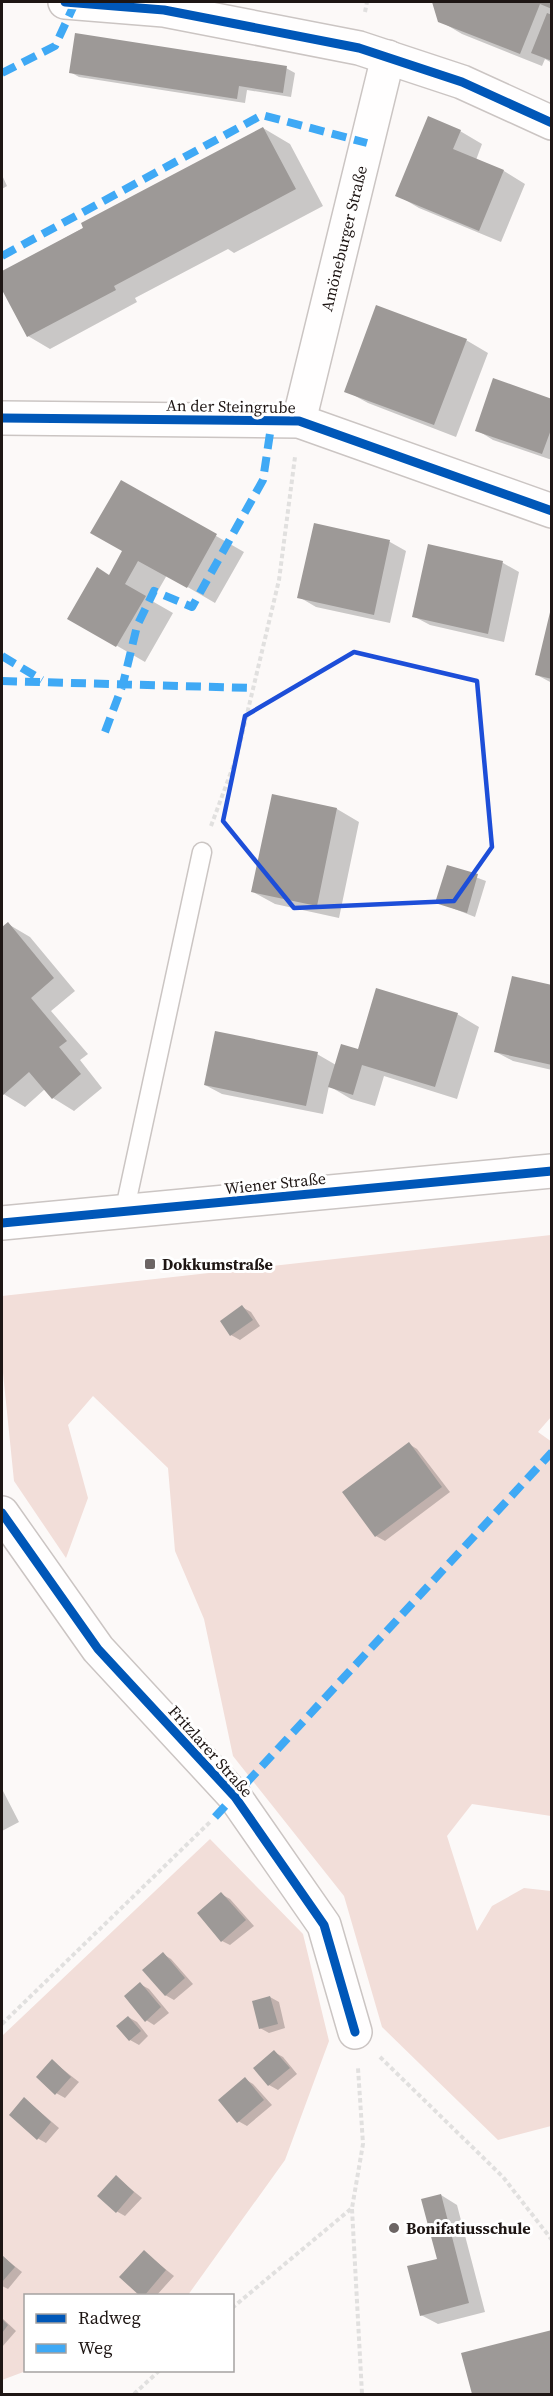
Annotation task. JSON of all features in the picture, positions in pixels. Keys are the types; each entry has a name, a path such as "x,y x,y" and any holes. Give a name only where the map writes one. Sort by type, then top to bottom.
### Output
{"street":[{"path":"65,2 164,6 358,48 462,82 552,123"},
{"name":"Amöneburger Straße","path":"299,421 388,57"},
{"name":"An der Steingrube","path":"2,418 299,421 552,511"},
{"name":"Wiener Straße","path":"2,1223 552,1171"},
{"name":"Fritzlarer Straße","path":"2,1513 98,1649 235,1797 324,1925 355,2032"}],"lane":[{"path":"124,1212 202,852"}],"path":[{"path":"202,852 237,756 279,580 299,421"},
{"path":"2,2024 215,1817"},
{"path":"355,2032 363,2144 352,2208 362,2394"},
{"path":"355,2032 503,2177 552,2240"},
{"path":"234,2306 352,2208"},
{"path":"134,2394 158,2372"}],"highlighted area":[{"path":"354,652 477,681 492,847 454,901 294,908 223,821 245,716"}],"shaded area":[{"path":"551,1235 551,1417 538,1432 552,1442 551,1816 472,1804 447,1836 477,1931 492,1906 524,1888 551,1891 551,2126 498,2140 382,2027 344,1896 233,1756 204,1619 175,1551 168,1468 93,1396 68,1425 88,1498 66,1558 14,1481 2,1363 2,1296"},
{"path":"210,1839 303,1934 329,2041 285,2160 189,2294 24,2294 24,2372 2,2380 2,2036"}],"building":[{"path":"432,2 552,2 552,9 540,4 520,54 438,22"},
{"path":"547,13 552,15 552,61 531,53"},
{"path":"75,33 287,66 283,93 239,86 237,99 69,73"},
{"path":"428,116 461,130 453,149 504,170 479,231 395,196"},
{"path":"263,127 296,189 114,286 116,290 27,337 2,290 2,271 83,228 81,223"},
{"path":"376,305 467,339 434,425 344,392"},
{"path":"493,378 552,399 552,427 542,454 475,431"},
{"path":"121,480 217,534 187,588 138,561 125,584 146,596 116,647 67,619 97,567 109,575 122,551 90,533"},
{"path":"314,523 390,540 374,615 297,598"},
{"path":"428,544 503,561 488,634 412,617"},
{"path":"552,608 552,679 535,675"},
{"path":"272,794 337,808 317,906 251,892"},
{"path":"447,865 478,874 467,913 435,903"},
{"path":"8,922 54,978 31,998 67,1041 59,1047 81,1074 52,1099 29,1072 2,1096 2,927"},
{"path":"512,976 552,985 552,1065 494,1052"},
{"path":"376,988 458,1013 435,1087 362,1065 353,1095 328,1087 341,1044 358,1049"},
{"path":"215,1031 318,1052 306,1106 204,1085"},
{"path":"242,1305 253,1320 230,1336 220,1321"},
{"path":"409,1442 442,1487 375,1537 342,1492"},
{"path":"221,1892 246,1920 221,1942 197,1913"},
{"path":"163,1952 185,1978 165,1996 142,1970"},
{"path":"140,1982 161,2007 145,2022 124,1996"},
{"path":"270,1996 278,2024 259,2029 252,2001"},
{"path":"128,2016 141,2031 129,2041 116,2026"},
{"path":"274,2050 290,2068 268,2086 253,2068"},
{"path":"52,2059 71,2077 55,2095 36,2077"},
{"path":"245,2077 264,2100 237,2123 218,2100"},
{"path":"24,2097 51,2122 37,2140 9,2115"},
{"path":"116,2175 134,2192 116,2213 97,2196"},
{"path":"441,2194 469,2303 420,2316 407,2266 437,2259 421,2199"},
{"path":"144,2250 166,2270 146,2294 138,2294 119,2277"},
{"path":"2,2255 15,2267 2,2282"},
{"path":"2,2319 8,2325 2,2333"},
{"path":"552,2330 552,2394 472,2394 461,2353"}],"marked path":[{"path":"2,73 55,46 75,3"},
{"path":"2,256 262,115 367,143"},
{"path":"105,732 123,684 137,626 154,591 192,607 263,480 272,420"},
{"path":"2,656 42,680"},
{"path":"2,681 253,688"},
{"path":"215,1817 552,1452"}],"cycle path":[{"path":"65,2 164,10 359,48 462,82 552,123"},
{"path":"2,418 299,421 552,511"},
{"path":"2,1223 552,1171"},
{"path":"2,1513 98,1649 235,1797 324,1925 355,2032"}],"place":[{"name":"Dokkumstraße","path":"150,1264"},
{"name":"Bonifatiusschule","path":"394,2228"}]}
